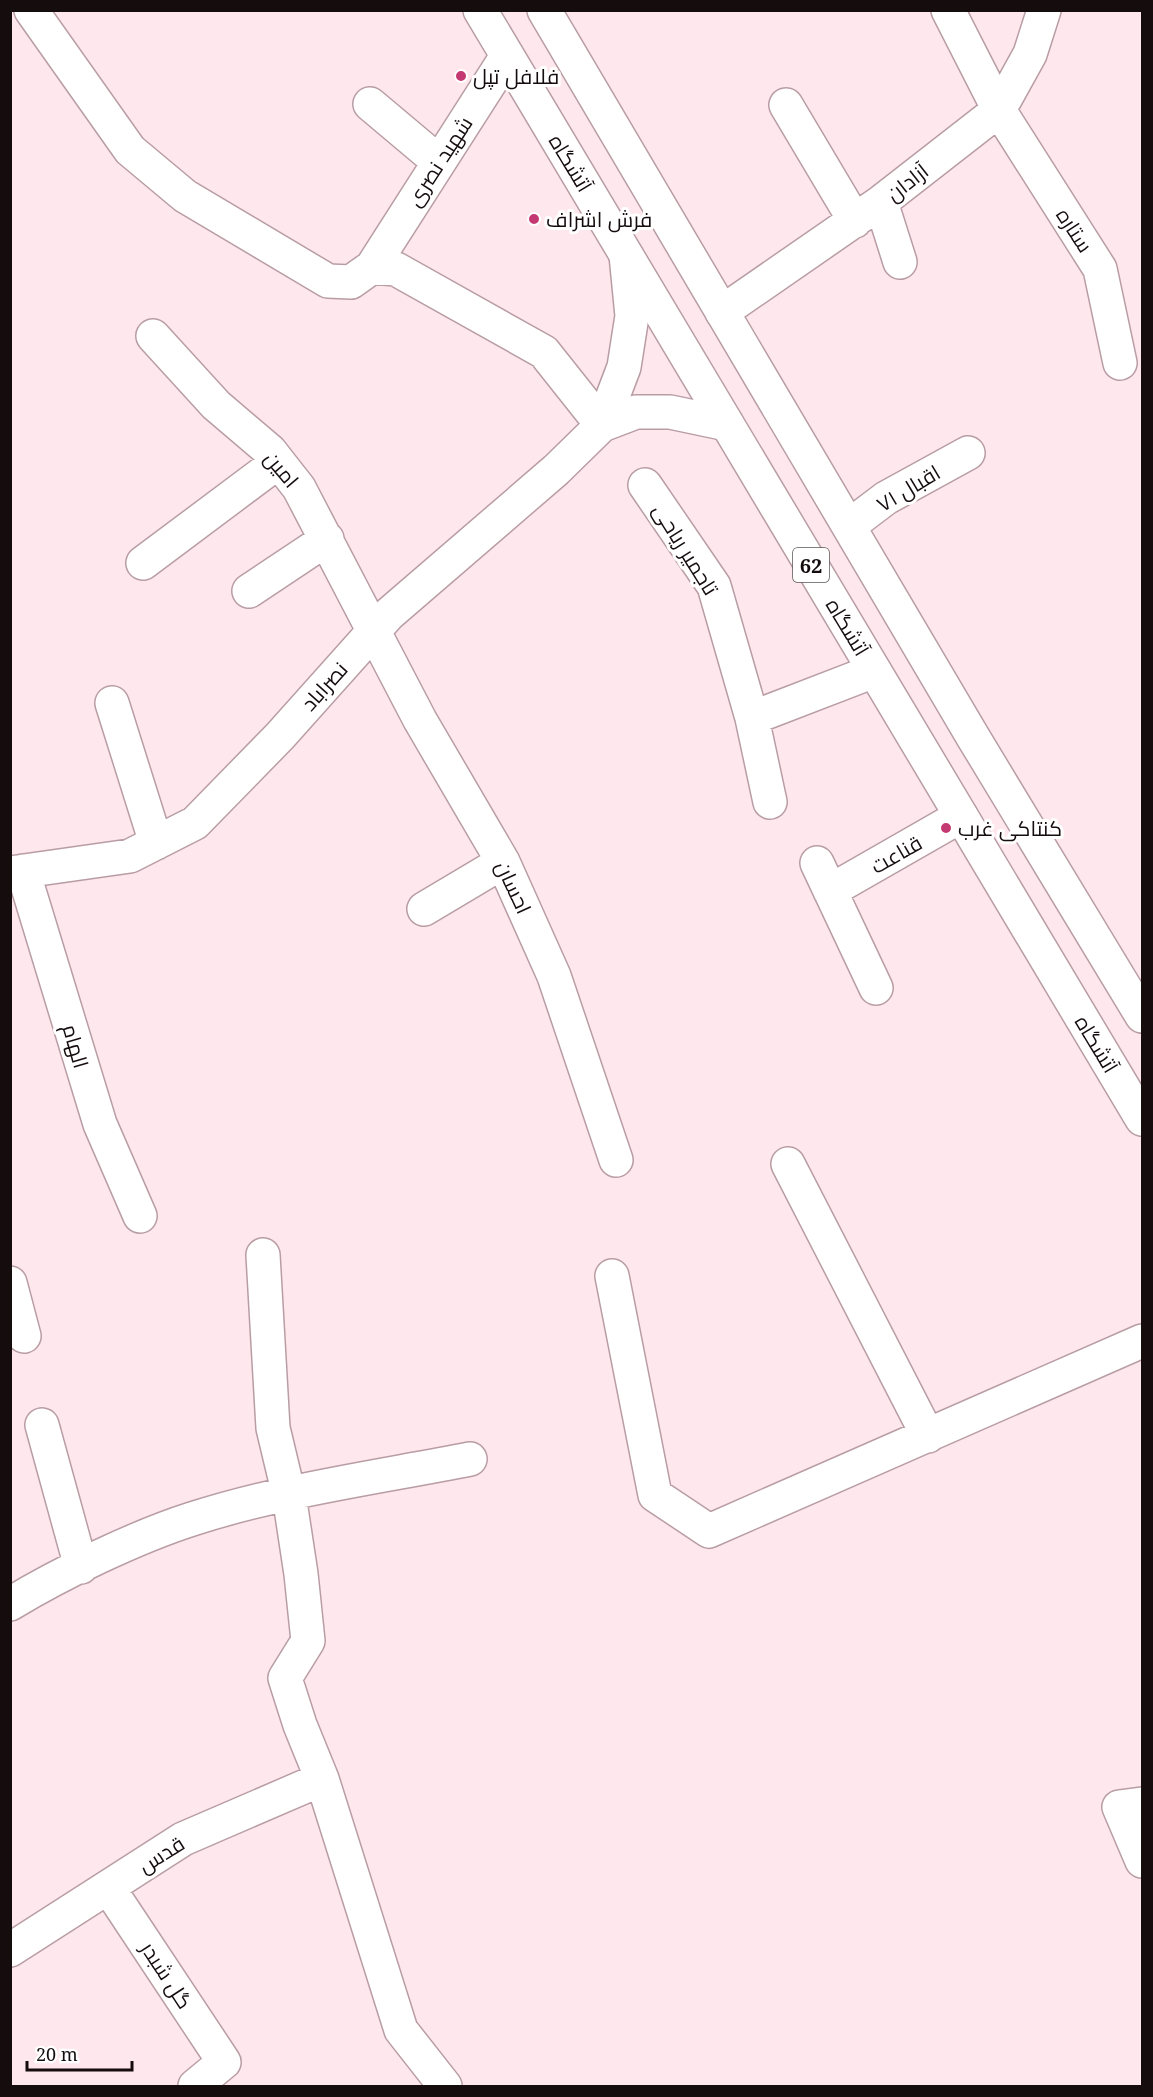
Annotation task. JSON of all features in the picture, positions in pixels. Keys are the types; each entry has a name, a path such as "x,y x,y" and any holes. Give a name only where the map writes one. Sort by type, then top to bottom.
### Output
{"street":[{"path":"10,26 30,10 130,150 185,196 328,281 351,282 372,267 396,268 544,352 602,425"},
{"name":"آتشگاه","path":"480,10 1143,1119"},
{"name":"62","path":"544,10 849,526 1143,1016"},
{"name":"ستاره","path":"948,10 999,110 1100,268 1120,363"},
{"name":"آزادان","path":"722,312 881,202 999,110 1030,54 1044,10"},
{"name":"شهید نصری","path":"372,267 507,56"},
{"path":"370,104 439,162"},
{"path":"786,105 855,220"},
{"path":"881,202 900,262"},
{"path":"602,425 624,367 632,316 626,255"},
{"name":"امین","path":"153,336 216,405 278,462 299,488 374,631"},
{"path":"602,425 636,412 670,412 727,424"},
{"name":"نصراباد","path":"17,872 130,856 195,823 280,736 389,614 556,470 602,425"},
{"name":"۷۱ اقبال","path":"849,526 886,498 968,453"},
{"path":"143,563 278,462"},
{"name":"تاجمیر ریاحی","path":"645,485 714,586 752,718 770,802"},
{"path":"249,591 327,539"},
{"name":"احسان","path":"374,631 420,720 503,862 555,976 616,1160"},
{"path":"752,718 874,671"},
{"path":"112,703 156,843"},
{"name":"قناعت","path":"876,988 824,877 961,816"},
{"path":"424,909 503,862"},
{"name":"الهام","path":"17,872 100,1124 140,1216"},
{"path":"788,1164 928,1436"},
{"path":"263,1255 273,1428 289,1495 308,1641 285,1678 300,1725 322,1779 400,2030 446,2086"},
{"path":"612,1276 655,1495 709,1531 1143,1341"},
{"path":"10,1283 24,1336"},
{"path":"42,1425 81,1567"},
{"path":"10,1604 81,1567 192,1519 289,1495 470,1459"},
{"name":"قدس","path":"10,1950 183,1839 322,1779"},
{"path":"1143,1804 1119,1807 1143,1861"},
{"name":"گل شبدر","path":"108,1887 224,2062 195,2086"}],"place":[{"name":"فلافل تپل","path":"461,76"},
{"name":"فرش اشراف","path":"534,219"},
{"name":"کنتاکی غرب","path":"946,828"}]}
